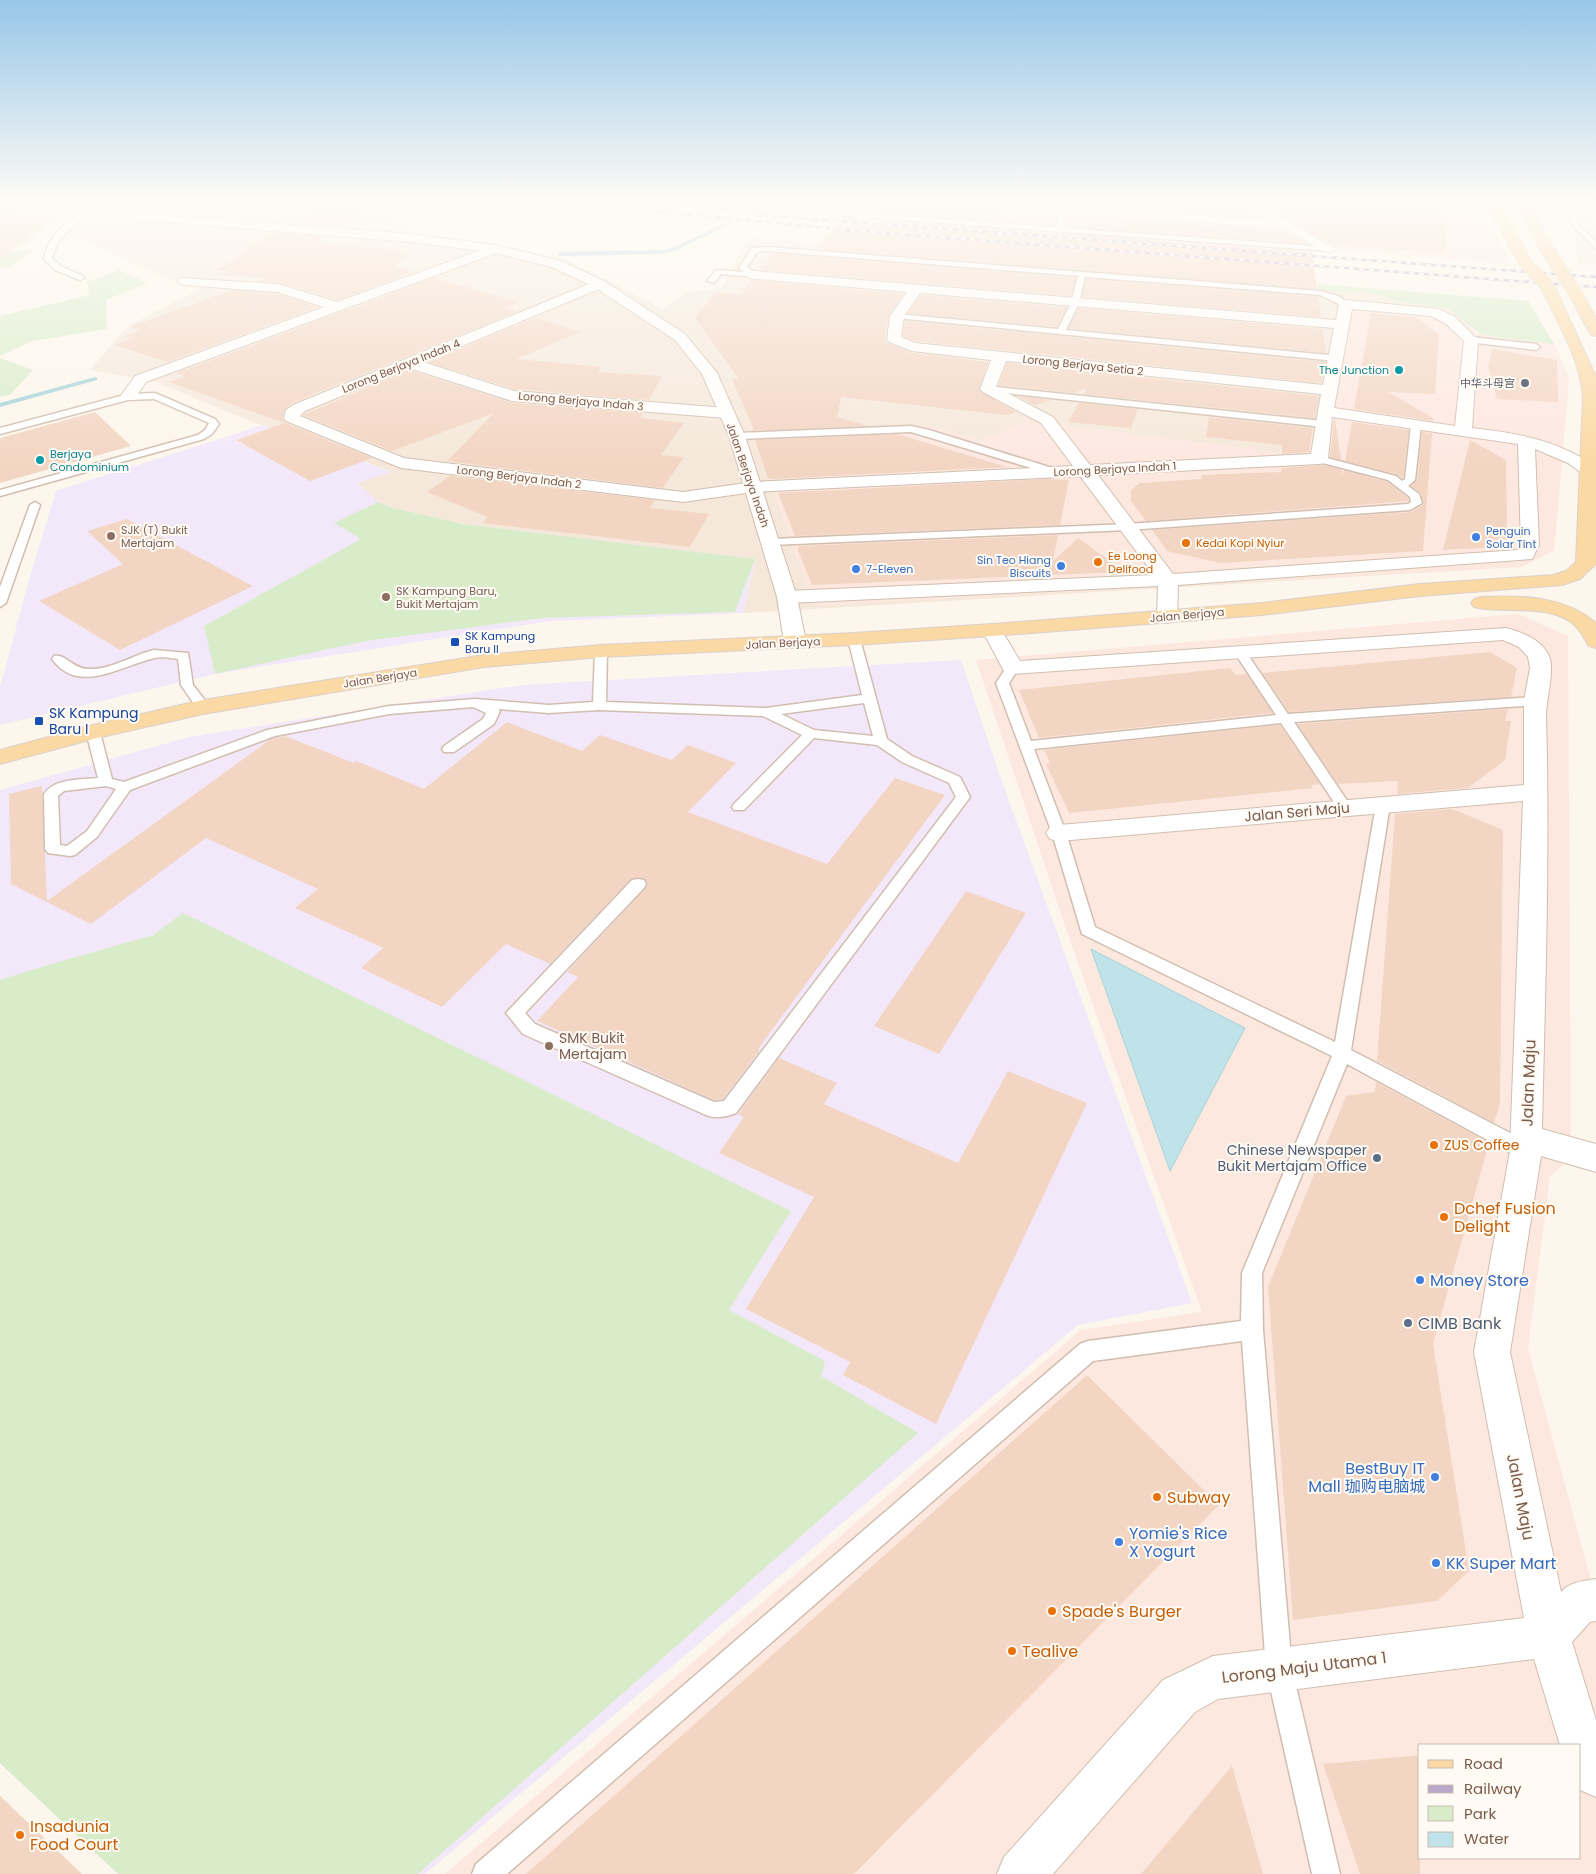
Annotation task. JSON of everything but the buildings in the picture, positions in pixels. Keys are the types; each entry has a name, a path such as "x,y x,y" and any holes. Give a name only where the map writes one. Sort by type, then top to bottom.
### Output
{"main road":[{"path":"1549,289 1585,367 1591,398 1589,470"},
{"path":"1573,289 1596,332"},
{"name":"Jalan Berjaya","path":"0,757 93,732 203,707 484,661 601,651 854,639 1167,617 1420,590 1555,581 1573,575 1586,564 1589,470"},
{"path":"1262,608 1436,606 1504,601 1540,605 1567,613 1590,628 1596,642"}],"street":[{"path":"283,289 339,307"},
{"path":"128,398 140,379 387,289"},
{"name":"Lorong Berjaya Indah 4","path":"292,418 292,413 299,408 586,289"},
{"name":"Jalan Berjaya Indah","path":"607,289 680,337 708,373 737,436 787,597 795,642"},
{"path":"897,316 916,289"},
{"path":"921,289 1343,325"},
{"path":"1319,459 1324,418 1346,304 1434,312 1450,320 1471,340 1463,432"},
{"name":"Lorong Berjaya Setia 2","path":"897,316 894,339 912,347 1329,390"},
{"path":"1000,356 988,389 1048,420 1168,580 1167,617"},
{"name":"Lorong Berjaya Indah 3","path":"410,362 512,396 726,413"},
{"name":"Lorong Berjaya Indah 2","path":"292,418 401,463 683,497 753,487"},
{"path":"1324,418 1416,425 1526,442 1566,455 1577,460 1589,470"},
{"path":"787,597 1168,580 1525,555 1530,545 1526,442"},
{"name":"Lorong Berjaya Indah 1","path":"753,487 1319,459"},
{"path":"992,630 1013,668 1240,652"},
{"name":"Jalan Maju","path":"1240,652 1506,634 1526,643 1538,656 1541,668 1535,701 1536,792 1526,1144 1492,1352 1549,1636 1578,1735 1596,1774"},
{"name":"Jalan Seri Maju","path":"1059,833 1536,792"},
{"path":"1526,1144 1596,1158"},
{"path":"1549,1636 1579,1604 1596,1600"},
{"name":"Lorong Maju Utama 1","path":"1021,1874 1179,1696 1213,1678 1549,1636"}],"lane":[{"path":"1061,332 1075,303 1078,289"},
{"path":"1276,289 1321,293 1346,304"},
{"path":"897,316 1336,358"},
{"path":"1471,340 1536,348"},
{"path":"988,389 1324,418"},
{"path":"0,431 128,398 155,396 212,421 214,424 209,432 201,436 0,493"},
{"path":"1401,486 1410,480 1416,425"},
{"path":"737,436 911,429 1055,472"},
{"path":"771,542 1128,526 1410,507 1417,503 1415,496 1392,478 1319,459"},
{"path":"0,602 35,505"},
{"path":"854,639 881,741"},
{"path":"599,706 601,651"},
{"path":"1240,652 1346,808"},
{"path":"58,659 67,669 92,675 156,653 184,656 188,685 203,707"},
{"path":"1013,668 1002,683 1059,833 1088,930 1526,1144"},
{"path":"125,787 106,782 60,787 51,794 53,849 70,851 92,834 125,787 272,733 389,710 475,703 549,709 599,706 766,712 869,698"},
{"path":"1026,746 1286,718 1535,701"},
{"path":"449,750 490,721 493,711 475,703"},
{"path":"638,884 515,1013 529,1028 713,1110 729,1108 963,796 955,780 907,759 881,741 811,734 766,712"},
{"path":"93,732 106,782"},
{"path":"738,807 811,734"},
{"path":"1326,1874 1278,1670 1252,1330 1252,1273 1342,1053 1383,805"},
{"path":"486,1874 1088,1351 1252,1330"}],"shaded area":[{"path":"198,289 625,289 663,309 687,292 709,289 1334,289 1528,301 1554,344 1569,378 1554,550 1521,567 743,613 755,560 463,524 389,507 378,502 357,483 391,471 245,419 156,382 90,370 128,326"},
{"path":"1352,302 1447,308 1482,335 1554,344 1569,378 1554,550 1521,567 814,606 752,432 924,425 983,440 1024,421 1306,455"},
{"name":"SK Kampung Baru, Bukit Mertajam","path":"263,425 392,472 357,483 378,502 389,507 463,524 755,559 743,613 550,621 215,674 0,725 0,687 29,580 56,491"},
{"path":"1518,614 1568,636 1571,1158 1550,1176 1528,1348 1596,1599 1596,1874 445,1874 1081,1330 1202,1312 1067,932 976,660"},
{"name":"SMK Bukit Mertajam","path":"961,660 1000,776 1192,1303 1078,1325 425,1874 118,1874 0,1763 0,790 189,737 522,685"}],"green space":[{"path":"89,289 131,289 106,300 107,329 32,341 0,356 0,316 90,295"},
{"path":"1316,289 1384,289 1528,301 1554,344 1482,335 1447,308 1396,301 1377,294"},
{"path":"0,358 33,370 10,395 0,397"},
{"path":"378,502 389,507 463,524 755,559 735,612 543,618 366,641 215,674 204,626 361,539 334,523"},
{"path":"183,913 791,1211 729,1310 825,1361 821,1376 918,1433 418,1874 118,1874 0,1763 0,980 153,935"}],"water":[{"path":"1091,949 1245,1028 1170,1171"}],"waterway":[{"path":"0,405 95,379"}],"place":[{"name":"The Junction","path":"1399,370"},
{"name":"中华斗母宫","path":"1525,383"},
{"name":"Berjaya Condominium","path":"40,460"},
{"name":"SJK (T) Bukit Mertajam","path":"111,536"},
{"name":"Penguin Solar Tint","path":"1476,537"},
{"name":"Kedai Kopi Nyiur","path":"1186,543"},
{"name":"Ee Loong Delifood","path":"1098,562"},
{"name":"Sin Teo Hiang Biscuits","path":"1061,566"},
{"name":"7-Eleven","path":"856,569"},
{"name":"SK Kampung Baru, Bukit Mertajam","path":"386,597"},
{"name":"SK Kampung Baru II","path":"455,642"},
{"name":"SK Kampung Baru I","path":"39,721"},
{"name":"SMK Bukit Mertajam","path":"549,1046"},
{"name":"ZUS Coffee","path":"1434,1145"},
{"name":"Chinese Newspaper Bukit Mertajam Office","path":"1377,1158"},
{"name":"Dchef Fusion Delight","path":"1444,1217"},
{"name":"Money Store","path":"1420,1280"},
{"name":"CIMB Bank","path":"1408,1323"},
{"name":"BestBuy IT Mall 珈购电脑城","path":"1435,1477"},
{"name":"Subway","path":"1157,1497"},
{"name":"Yomie's Rice X Yogurt","path":"1119,1542"},
{"name":"KK Super Mart","path":"1436,1563"},
{"name":"Spade's Burger","path":"1052,1611"},
{"name":"Tealive","path":"1012,1651"},
{"name":"Insadunia Food Court","path":"20,1835"}]}
